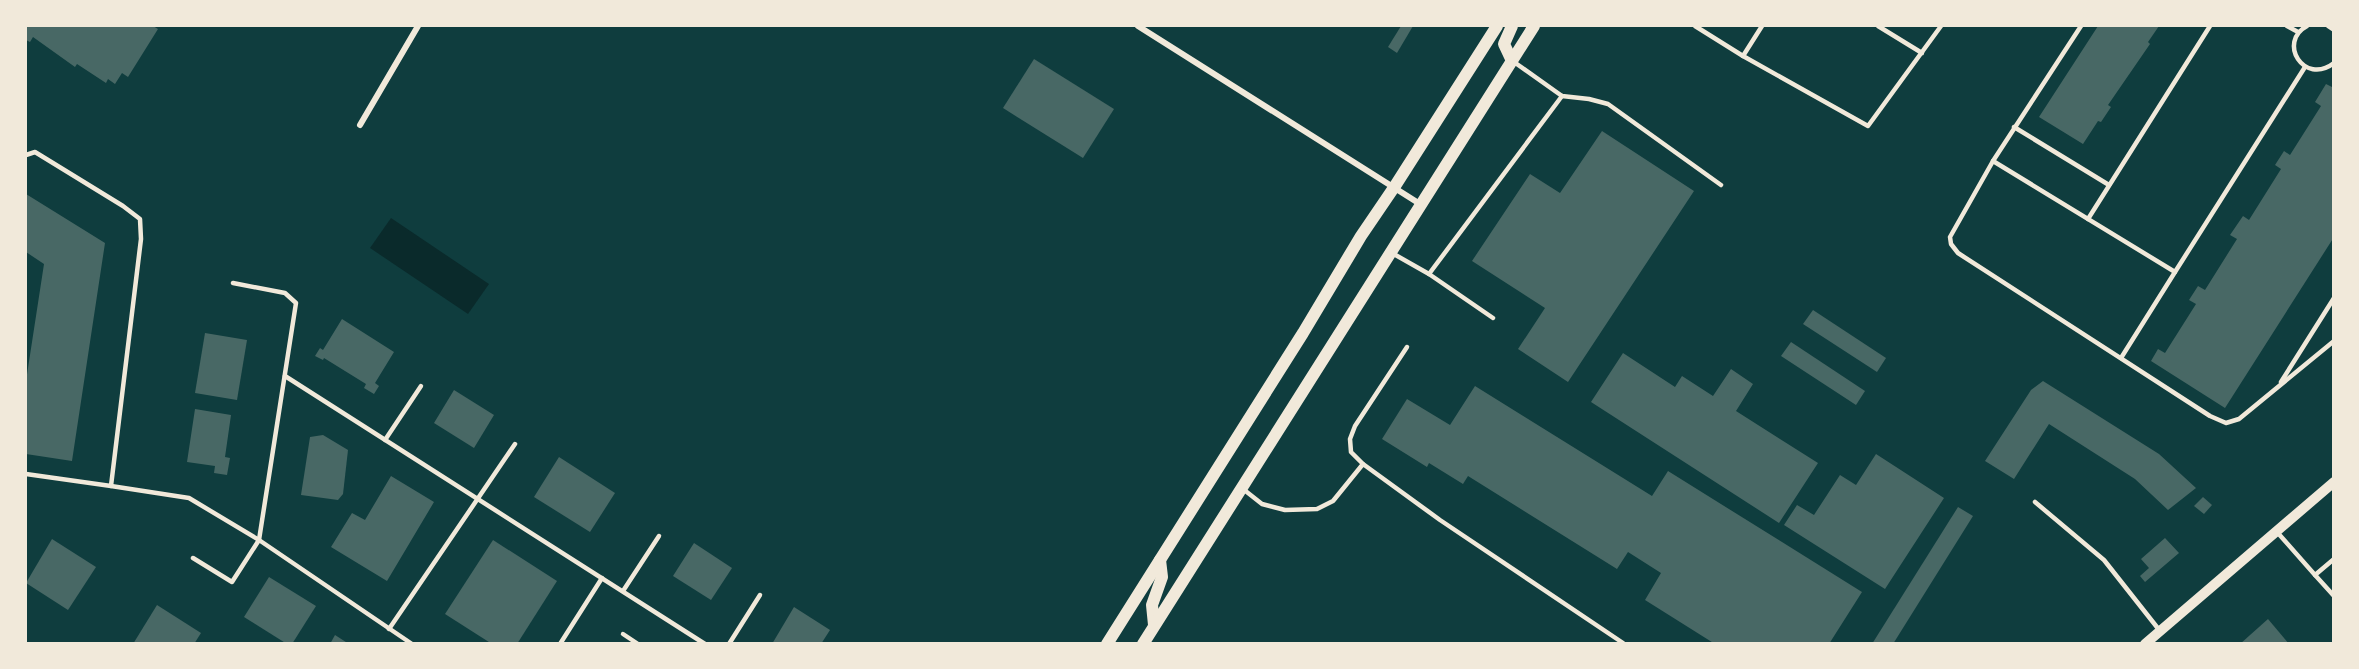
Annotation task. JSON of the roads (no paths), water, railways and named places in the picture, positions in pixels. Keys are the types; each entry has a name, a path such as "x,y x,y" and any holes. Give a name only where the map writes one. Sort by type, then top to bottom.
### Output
{"main road":[{"path":"1107,644 1297,343 1361,236 1497,26"},
{"path":"1512,26 1504,44 1512,61"},
{"path":"1143,644 1240,487 1534,26"},
{"path":"1154,625 1152,605 1162,577 1160,560"}],"street":[{"path":"360,125 418,26"},
{"path":"1138,26 1395,186 1420,204"},
{"path":"2145,644 2334,482"}],"lane":[{"path":"1695,26 1743,56 1868,126 1941,26"},
{"path":"1743,56 1762,26"},
{"path":"1878,26 1922,53"},
{"path":"2081,26 1993,160 1950,237 1951,244 1958,253 2210,416 2226,423 2239,419 2334,340"},
{"path":"2088,219 2210,26"},
{"path":"2287,26 2298,33"},
{"path":"2307,26 2298,33 2293,47 2295,55 2305,67 2320,70 2334,63"},
{"path":"2328,26 2334,30"},
{"path":"1512,61 1562,96 1608,104 1721,185"},
{"path":"2121,358 2305,67"},
{"path":"1429,274 1562,96"},
{"path":"2014,127 2109,185"},
{"path":"26,155 35,152 123,206 140,219 141,239 111,486"},
{"path":"1993,160 2175,272"},
{"path":"1389,252 1429,274 1493,318"},
{"path":"193,558 232,582 259,540 296,303 285,293 233,283"},
{"path":"2278,386 2334,298"},
{"path":"1407,347 1355,426 1350,439 1351,452 1363,464 1440,520 1623,643"},
{"path":"285,376 705,644"},
{"path":"385,440 421,387"},
{"path":"389,629 515,444"},
{"path":"1240,487 1262,504 1285,510 1317,509 1333,501 1363,464"},
{"path":"26,474 189,498 259,540 412,644"},
{"path":"2035,502 2104,560 2160,631"},
{"path":"2276,531 2334,596"},
{"path":"623,591 659,536"},
{"path":"2315,575 2334,559"},
{"path":"560,644 602,578"},
{"path":"729,644 760,596"},
{"path":"623,634 638,644"}],"water":[{"path":"391,218 489,284 468,314 370,248"}]}
